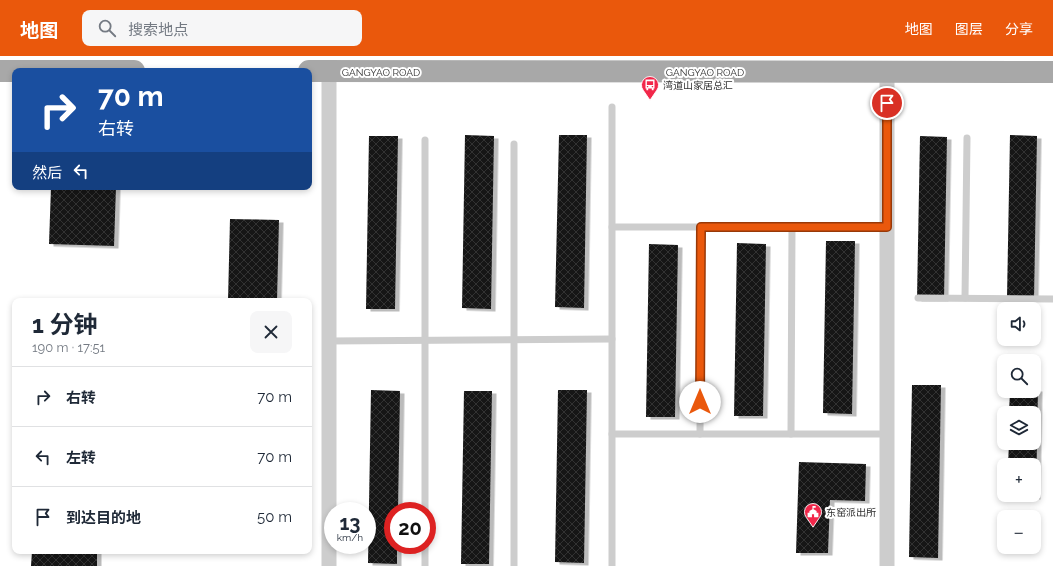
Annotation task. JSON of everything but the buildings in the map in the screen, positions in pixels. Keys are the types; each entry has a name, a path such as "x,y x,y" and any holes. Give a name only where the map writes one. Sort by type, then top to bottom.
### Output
{"main road":[{"path":"0,71 12,71"},
{"name":"GANGYAO ROAD","path":"319,72 1053,72"}],"street":[{"path":"319,72 329,341 329,566"},
{"path":"887,72 887,566"}],"lane":[{"path":"612,107 612,566"},
{"path":"966,298 967,138"},
{"path":"424,140 425,502"},
{"path":"514,144 514,566"},
{"path":"612,227 887,227"},
{"path":"700,434 701,227"},
{"path":"791,434 792,227"},
{"path":"918,298 1053,299"},
{"path":"329,341 612,339"},
{"path":"612,434 887,434"},
{"path":"425,554 426,566"}],"place":[{"name":"湾道山家居总汇","path":"650,100"},
{"name":"东窑派出所","path":"813,527"}],"route":[{"path":"700,402 701,227 887,227 887,103"}]}
